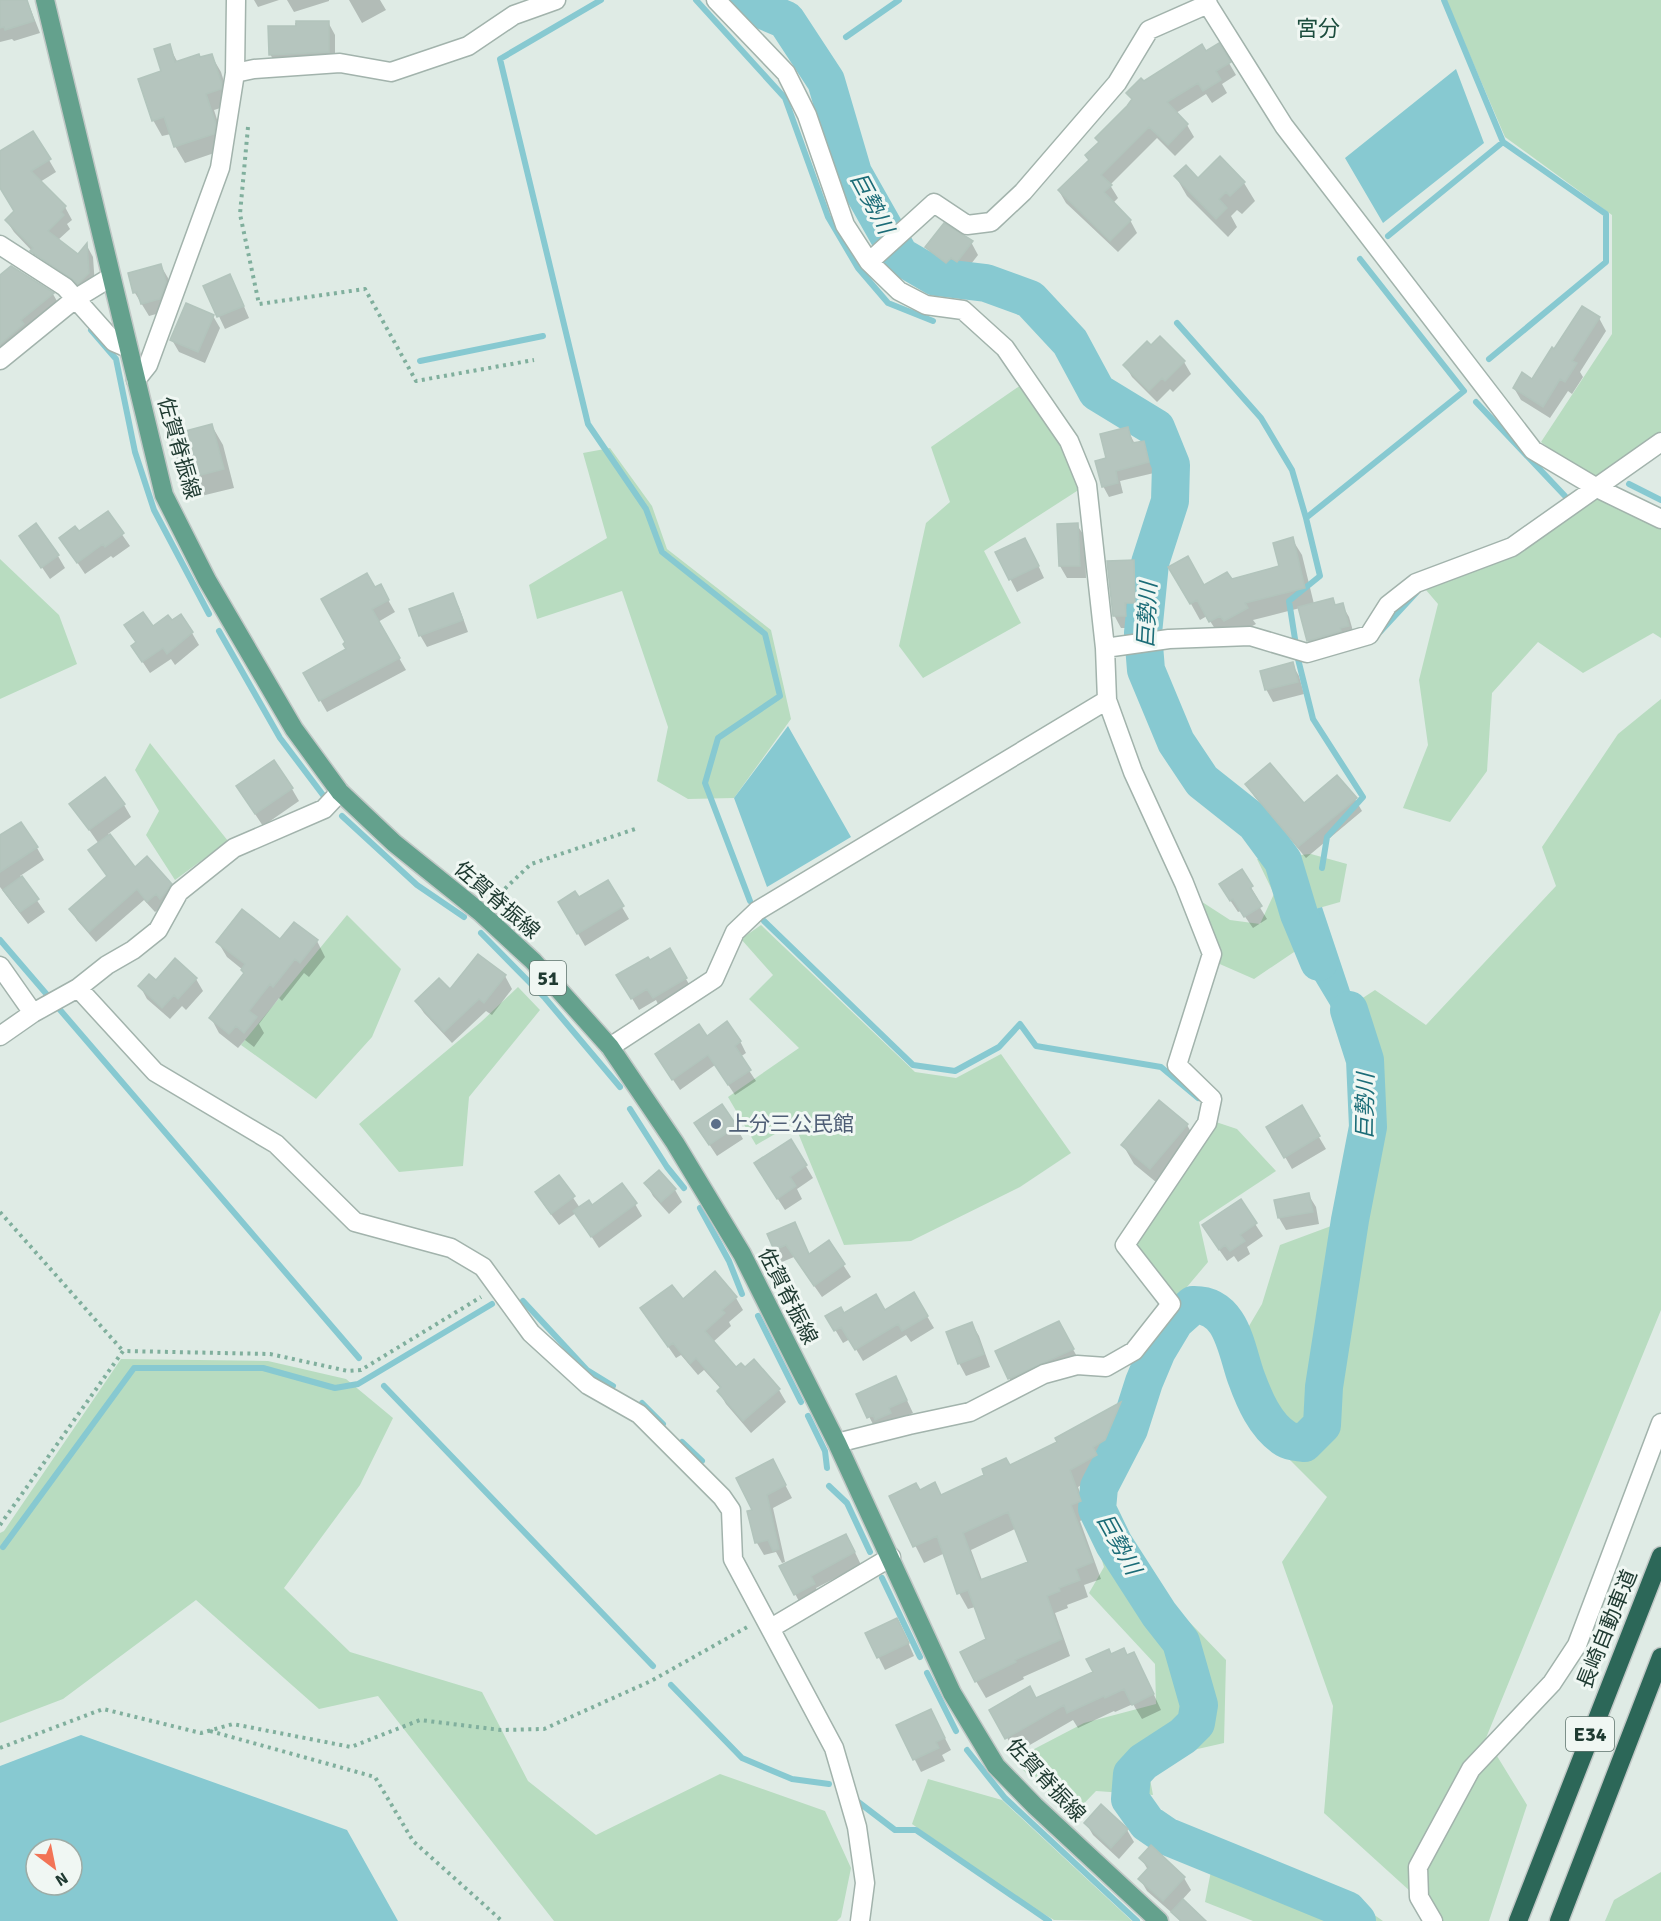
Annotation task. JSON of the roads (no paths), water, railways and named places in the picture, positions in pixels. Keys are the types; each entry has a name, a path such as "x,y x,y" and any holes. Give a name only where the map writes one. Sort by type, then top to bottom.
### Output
{"highway":[{"name":"長崎自動車道","path":"1519,1917 1661,1556"},
{"name":"E34","path":"1559,1921 1661,1657"}],"main road":[{"name":"佐賀脊振線","path":"45,0 164,495 207,580 288,719 340,792 394,843 480,912 533,961 610,1047 675,1143 742,1254 837,1443 952,1693 996,1766 1035,1806 1159,1921"}],"street":[{"path":"136,380 148,365 220,168 236,73 236,0"},
{"path":"236,73 254,69 340,63 391,72 468,46 514,15 556,0"},
{"path":"716,0 786,73 807,115 845,225 869,262 899,291 926,305 963,310 997,340 1005,348 1069,441 1087,484 1112,647 1107,700 1133,772 1184,883 1212,954 1177,1065 1212,1099 1207,1123 1125,1245 1171,1304 1134,1351 1106,1367 1077,1365 1044,1374 970,1412 837,1443"},
{"path":"869,262 934,203 967,225 991,222 1023,192 1117,83 1149,30 1207,2 1284,126 1533,450 1597,488 1661,519"},
{"path":"0,245 65,287 114,342 128,348"},
{"path":"0,360 75,299 111,276"},
{"path":"1112,647 1169,639 1250,636 1307,653 1369,635 1388,605 1416,583 1512,547 1661,442"},
{"path":"610,1047 714,979 735,932 757,911 1107,700"},
{"path":"0,1036 71,992 158,930 179,892 234,848 324,809 340,792"},
{"path":"0,966 37,1011"},
{"path":"71,992 155,1072 276,1144 355,1222 451,1248 483,1267 531,1333 588,1386 639,1414 722,1497 731,1510 733,1559 834,1748 857,1827 865,1883 860,1921"},
{"path":"1433,1921 1419,1897 1418,1867 1471,1769 1552,1683 1577,1645 1661,1423"},
{"path":"768,1623 891,1557"}],"water":[{"path":"1456,69 1484,143 1383,223 1345,158"},
{"path":"788,726 851,837 767,887 734,798"},
{"path":"1322,907 1363,1030 1365,1060 1297,950 1291,916"},
{"path":"81,1735 347,1830 398,1921 0,1921 0,1766"}],"waterway":[{"path":"601,0 500,59 588,424 646,509 662,552 765,634 780,696 718,738 705,783 750,901"},
{"path":"696,0 785,98 828,217 858,268 888,303 933,321"},
{"name":"巨勢川","path":"748,0 753,6 786,20 826,81 853,173 900,256 936,277 986,283 1030,299 1070,342 1097,392 1156,428 1171,465 1170,501 1150,563 1143,633 1146,670 1176,742 1202,781 1255,823 1283,861 1299,914 1319,962"},
{"path":"846,37 899,0"},
{"path":"1444,0 1503,142 1606,214 1606,262 1489,359"},
{"path":"1388,236 1503,142"},
{"path":"1295,639 1289,601 1320,576 1306,518 1464,391 1360,259"},
{"path":"1177,323 1261,418 1292,470 1306,518"},
{"path":"91,330 116,359 135,452 154,510 209,614"},
{"path":"420,361 543,336"},
{"path":"1476,402 1565,496"},
{"path":"1629,484 1661,500"},
{"path":"1380,632 1416,593"},
{"path":"219,631 280,738 323,795"},
{"path":"1298,659 1313,719 1363,797 1327,837 1322,868"},
{"path":"342,816 417,885 464,917"},
{"path":"764,921 913,1065 955,1071 999,1047 1020,1024 1036,1046 1161,1067 1198,1098"},
{"path":"481,933 545,998 620,1087"},
{"path":"0,940 359,1358"},
{"name":"巨勢川","path":"1349,1010 1365,1060 1368,1127 1350,1220 1324,1387 1322,1425 1304,1443 1288,1440 1279,1434 1266,1419 1257,1403 1235,1342 1224,1320 1216,1312 1206,1307 1193,1305 1175,1321 1157,1351 1129,1429 1099,1487 1097,1509 1114,1544 1159,1614 1181,1642 1199,1705 1196,1723 1183,1736 1143,1762 1132,1774 1130,1799 1147,1823 1166,1836 1347,1910 1357,1921"},
{"path":"630,1109 667,1167 684,1188"},
{"path":"700,1208 729,1261 742,1294"},
{"path":"523,1301 587,1370 613,1386"},
{"path":"3,1547 134,1368 263,1368 335,1388 358,1384 492,1304"},
{"path":"758,1316 801,1402"},
{"path":"384,1386 653,1666"},
{"path":"642,1403 663,1424"},
{"path":"808,1416 825,1451 827,1468"},
{"path":"682,1442 702,1461"},
{"path":"829,1486 847,1503 870,1552"},
{"path":"882,1578 920,1657"},
{"path":"927,1673 956,1731"},
{"path":"671,1685 742,1758 792,1779 829,1784"},
{"path":"967,1750 1005,1798 1137,1921"},
{"path":"857,1801 895,1830 916,1830 1049,1921"}],"place":[{"name":"上分三公民館","path":"716,1124"}],"district":[{"name":"宮分","path":"1318,28"}]}
